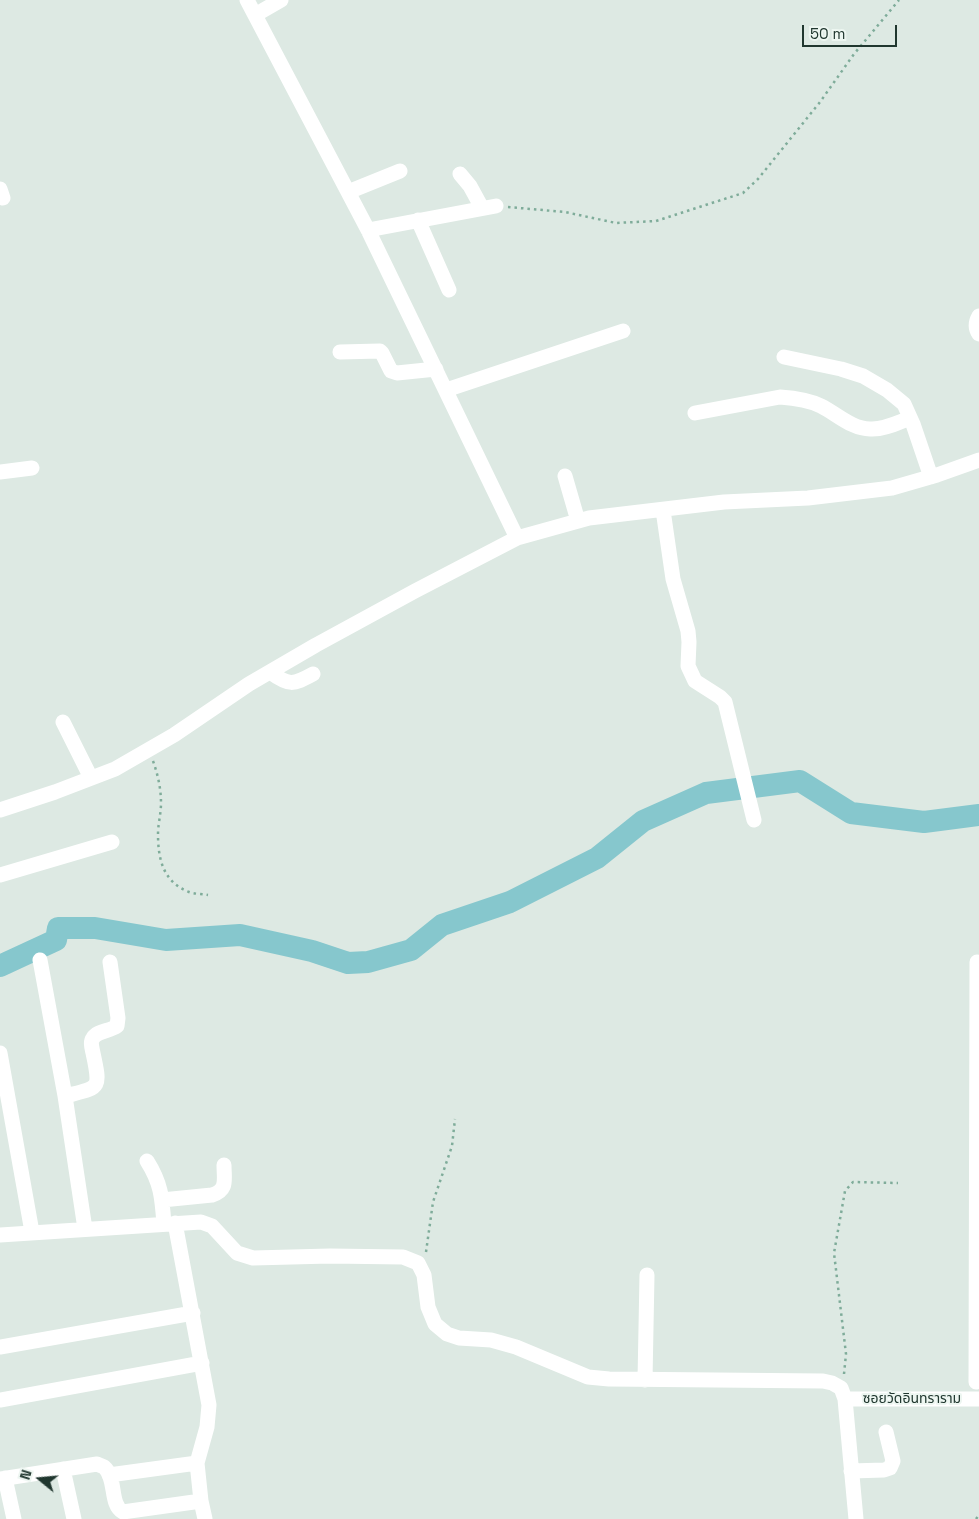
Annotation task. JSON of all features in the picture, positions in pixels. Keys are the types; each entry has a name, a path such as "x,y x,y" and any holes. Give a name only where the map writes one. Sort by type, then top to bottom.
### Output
{"street":[{"path":"247,0 368,230 517,538"},
{"path":"255,15 281,0"},
{"path":"348,192 400,171"},
{"path":"460,174 489,207"},
{"path":"368,230 489,207"},
{"path":"418,220 449,290"},
{"path":"979,316 976,322 976,330 979,334"},
{"path":"446,390 623,331"},
{"path":"340,352 380,351 391,371 397,373 436,369"},
{"path":"784,357 841,369 862,376 887,390 904,404 931,477"},
{"path":"695,413 780,397 820,405 857,427 863,428 881,428 910,418"},
{"path":"0,810 55,792 115,769 150,750 270,672 316,645 517,538 589,518 724,502 808,498 892,488 979,460"},
{"path":"0,472 32,468"},
{"path":"565,476 578,521"},
{"path":"663,510 673,579 688,631 688,666 695,681 720,696 725,702 754,820"},
{"path":"270,672 282,681 292,684 300,682 313,674"},
{"path":"62,722 91,778"},
{"path":"0,875 112,842"},
{"path":"40,960 65,1096 85,1229"},
{"path":"65,1096 92,1089 96,1085 98,1076 92,1044 93,1038 98,1033 111,1030 116,1026 118,1018 110,962"},
{"path":"976,1382 977,962"},
{"path":"0,1053 32,1232"},
{"path":"147,1160 156,1175 193,1312 210,1405 207,1427 197,1463 205,1519"},
{"path":"162,1200 212,1195 222,1191 224,1185 224,1165"},
{"path":"0,1235 202,1222 212,1226 237,1253 253,1258 390,1256 404,1257 418,1263"},
{"name":"ซอยวัดอินทราราม","path":"418,1263 424,1275 428,1307 435,1324 447,1334 459,1338 491,1340 516,1347 588,1377 645,1380 823,1381 832,1384 843,1394 979,1400"},
{"path":"645,1380 647,1275"},
{"path":"0,1347 193,1312"},
{"path":"0,1400 202,1363"},
{"path":"843,1394 856,1519"},
{"path":"851,1472 890,1468 893,1461 886,1432"},
{"path":"109,1476 197,1463"},
{"path":"14,1519 3,1478 97,1464 105,1468 118,1507 124,1512 201,1501"},
{"path":"63,1469 74,1519"}],"path":[{"path":"489,207 565,212 616,223 656,221 743,193 758,180 820,102 854,54 899,0"},
{"path":"150,750 161,791 158,835 164,873 175,885 190,892 208,895"},
{"path":"418,1263 426,1250 433,1202 452,1146 455,1119"},
{"path":"843,1394 846,1354 834,1253 845,1191 853,1182 898,1183"},
{"path":"976,1519 979,1515"}],"waterway":[{"path":"0,966 56,940 58,928 95,928 166,940 240,935 312,951 348,963 368,962 411,950 442,925 510,902 597,858 643,821 706,793 800,781 851,813 924,822 979,815"}]}
